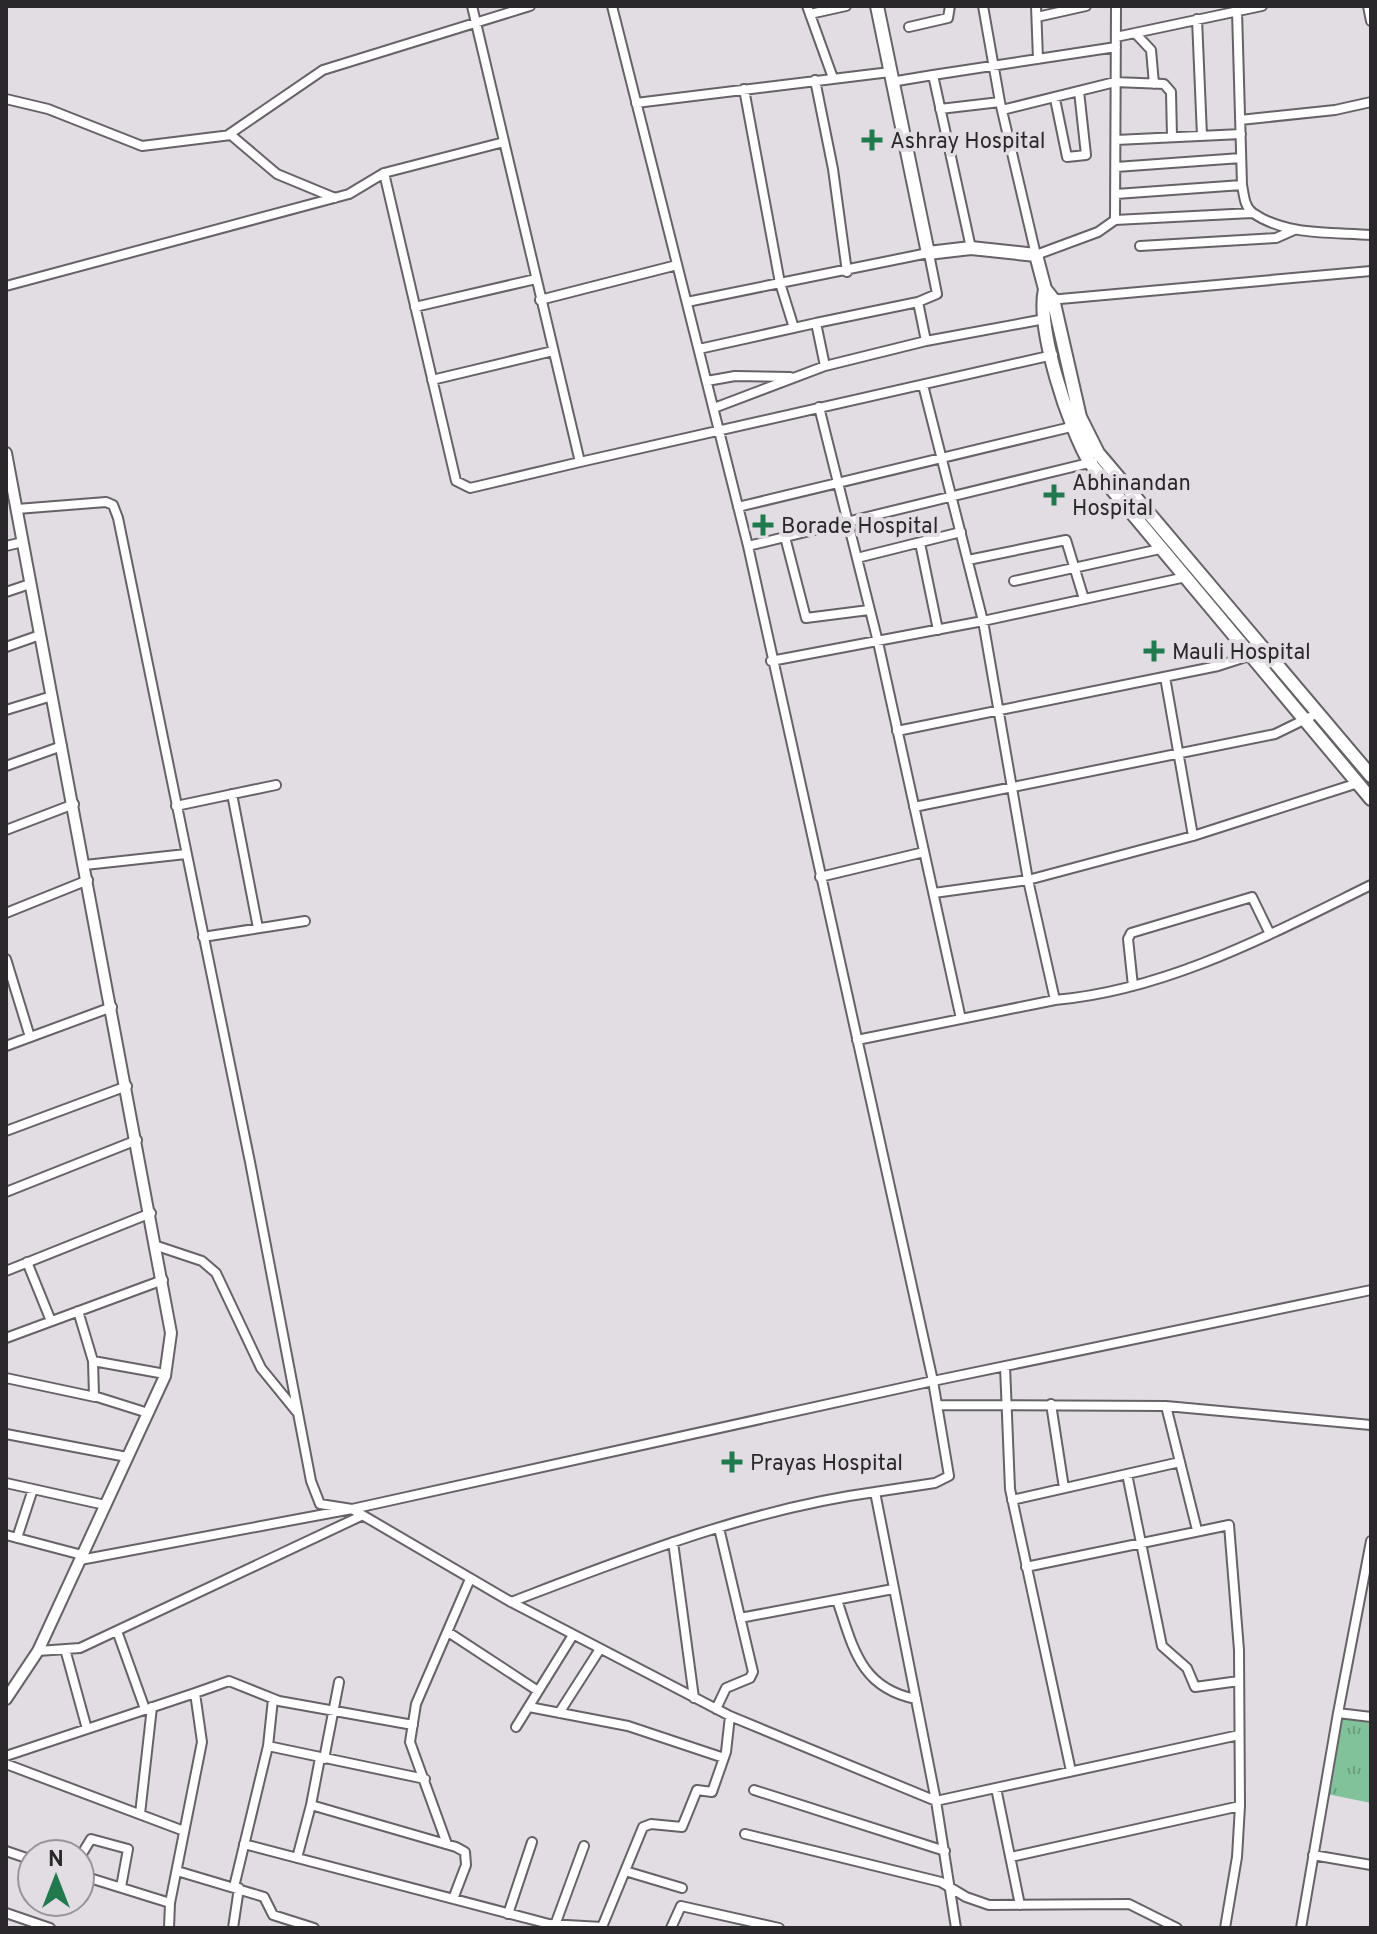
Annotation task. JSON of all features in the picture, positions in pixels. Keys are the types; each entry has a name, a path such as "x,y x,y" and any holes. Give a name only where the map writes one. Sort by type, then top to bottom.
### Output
{"main road":[{"path":"877,6 929,254 971,248 1036,255 1080,417 1096,460 1265,649 1371,799"},
{"path":"1047,296 1045,319 1071,427 1183,578 1251,656 1371,776"}],"street":[{"path":"472,6 580,462"},
{"path":"228,135 316,73 475,20 530,6"},
{"path":"511,1602 673,1542 811,1501 935,1483 949,1476 933,1381 771,661 748,546 612,6"},
{"path":"833,78 808,10 846,6"},
{"path":"909,27 948,18 950,6"},
{"path":"983,6 992,66 1036,255 1098,232 1115,220 1252,213 1294,230 1371,235"},
{"path":"1036,6 1038,59"},
{"path":"1037,17 1086,6"},
{"path":"1115,220 1116,6"},
{"path":"636,103 833,78 933,75 1038,59 1116,42 1135,33 1262,6"},
{"path":"1237,11 1242,185 1252,213"},
{"path":"1197,19 1202,136"},
{"path":"1135,33 1151,50 1154,84"},
{"path":"933,75 971,248"},
{"path":"815,80 833,169 847,272"},
{"path":"940,109 1055,99 1115,82 1154,84 1169,88 1172,137"},
{"path":"744,89 780,283 794,328"},
{"path":"1055,99 1067,157 1086,155 1079,91"},
{"path":"6,99 48,109 142,146 228,135 239,139 277,174 335,198"},
{"path":"1240,120 1335,110 1371,102"},
{"path":"1116,140 1241,134"},
{"path":"6,286 335,198 384,173 504,142"},
{"path":"1116,167 1241,158"},
{"path":"384,173 459,485 470,488 1053,355"},
{"path":"1116,194 1242,185"},
{"path":"1140,246 1276,238 1294,230"},
{"path":"687,302 929,254 937,294 918,302 699,349"},
{"path":"540,300 677,265"},
{"path":"1047,296 1371,271"},
{"path":"415,307 536,279"},
{"path":"918,302 926,341"},
{"path":"714,408 825,366 926,341 1045,319"},
{"path":"816,323 825,366"},
{"path":"432,380 553,351"},
{"path":"707,381 735,376 794,378"},
{"path":"923,385 983,621 1028,880 1055,1000"},
{"path":"819,407 878,642 961,1019"},
{"path":"738,507 839,486 1071,427"},
{"path":"6,453 151,1213 171,1333 165,1374 148,1413 38,1651 6,1699"},
{"path":"748,546 1096,460"},
{"path":"17,509 106,502 113,505 311,1481 320,1504 352,1509 511,1602 730,1716 936,1801 1239,1735"},
{"path":"857,558 961,532"},
{"path":"785,537 806,618 869,610"},
{"path":"968,560 1063,539 1069,543 1084,599"},
{"path":"6,546 23,542"},
{"path":"920,543 938,630"},
{"path":"1014,581 1160,549"},
{"path":"771,661 983,621 1196,573"},
{"path":"6,592 30,584"},
{"path":"6,647 40,635"},
{"path":"897,731 1165,677 1251,656 1265,649"},
{"path":"1165,677 1193,836"},
{"path":"6,710 52,696"},
{"path":"914,807 1275,734 1313,716"},
{"path":"6,766 62,746"},
{"path":"934,893 1028,880 1193,836 1358,783"},
{"path":"176,806 276,785"},
{"path":"232,794 258,928"},
{"path":"6,830 74,804"},
{"path":"820,877 924,852"},
{"path":"85,865 186,854"},
{"path":"6,913 88,880"},
{"path":"857,1040 1133,986 1169,975 1270,934 1371,885"},
{"path":"1133,986 1128,939 1131,933 1252,897 1270,934"},
{"path":"203,937 305,921"},
{"path":"6,959 30,1037"},
{"path":"6,1046 112,1007"},
{"path":"6,1131 127,1086"},
{"path":"6,1192 137,1140"},
{"path":"6,1271 151,1213"},
{"path":"157,1246 202,1261 216,1273 261,1368 298,1413"},
{"path":"27,1262 51,1321"},
{"path":"6,1338 163,1280"},
{"path":"6,1535 81,1557 352,1509 933,1381 1371,1290"},
{"path":"78,1311 93,1361 92,1389 96,1398"},
{"path":"93,1361 165,1374"},
{"path":"1005,1366 1012,1500 1071,1771"},
{"path":"6,1378 148,1413"},
{"path":"1051,1404 1064,1488"},
{"path":"938,1405 1166,1406 1371,1425"},
{"path":"1166,1406 1197,1530"},
{"path":"6,1434 127,1457"},
{"path":"1012,1500 1180,1462"},
{"path":"1127,1474 1163,1649 1187,1668 1195,1687 1239,1681"},
{"path":"6,1483 105,1505"},
{"path":"17,1538 33,1489"},
{"path":"875,1492 936,1801 956,1928"},
{"path":"38,1651 80,1648 361,1516"},
{"path":"1026,1567 1141,1540 1226,1524 1231,1528 1239,1681 1240,1806 1237,1857 1225,1928"},
{"path":"716,1709 726,1688 753,1675 719,1528"},
{"path":"1301,1928 1371,1541"},
{"path":"673,1542 694,1698"},
{"path":"447,1844 410,1742 416,1704 470,1579"},
{"path":"740,1618 893,1589"},
{"path":"837,1600 864,1669 890,1693 916,1699"},
{"path":"117,1631 149,1708 140,1814"},
{"path":"448,1632 538,1691"},
{"path":"516,1727 573,1635"},
{"path":"65,1649 87,1729"},
{"path":"559,1713 600,1649"},
{"path":"6,1756 224,1681 273,1699 413,1725"},
{"path":"297,1858 339,1682"},
{"path":"169,1928 170,1903 202,1742 195,1693"},
{"path":"233,1928 244,1844 268,1746 273,1699"},
{"path":"529,1707 628,1726 724,1758"},
{"path":"1338,1713 1371,1717"},
{"path":"244,1844 555,1925 603,1928 643,1827 651,1824 682,1827 697,1790 712,1792 724,1758 730,1716"},
{"path":"268,1746 425,1779"},
{"path":"6,1764 184,1831"},
{"path":"996,1788 1020,1905"},
{"path":"754,1790 945,1851"},
{"path":"311,1805 465,1852 467,1859 453,1899"},
{"path":"1011,1857 1240,1806"},
{"path":"745,1834 941,1882 989,1905 1129,1904 1177,1928"},
{"path":"96,1840 128,1849 121,1887"},
{"path":"508,1914 532,1842"},
{"path":"555,1925 584,1846"},
{"path":"1313,1855 1371,1865"},
{"path":"177,1871 264,1897 273,1915 314,1928"},
{"path":"625,1871 682,1888"},
{"path":"96,1880 170,1903"},
{"path":"671,1928 681,1906 779,1928"},
{"path":"6,1913 50,1928"}],"green space":[{"path":"1337,1717 1371,1722 1371,1803 1327,1794"}],"place":[{"name":"Ashray Hospital","path":"872,140"},
{"name":"Abhinandan Hospital","path":"1054,495"},
{"name":"Borade Hospital","path":"763,525"},
{"name":"Mauli Hospital","path":"1154,651"},
{"name":"Prayas Hospital","path":"732,1462"}]}
